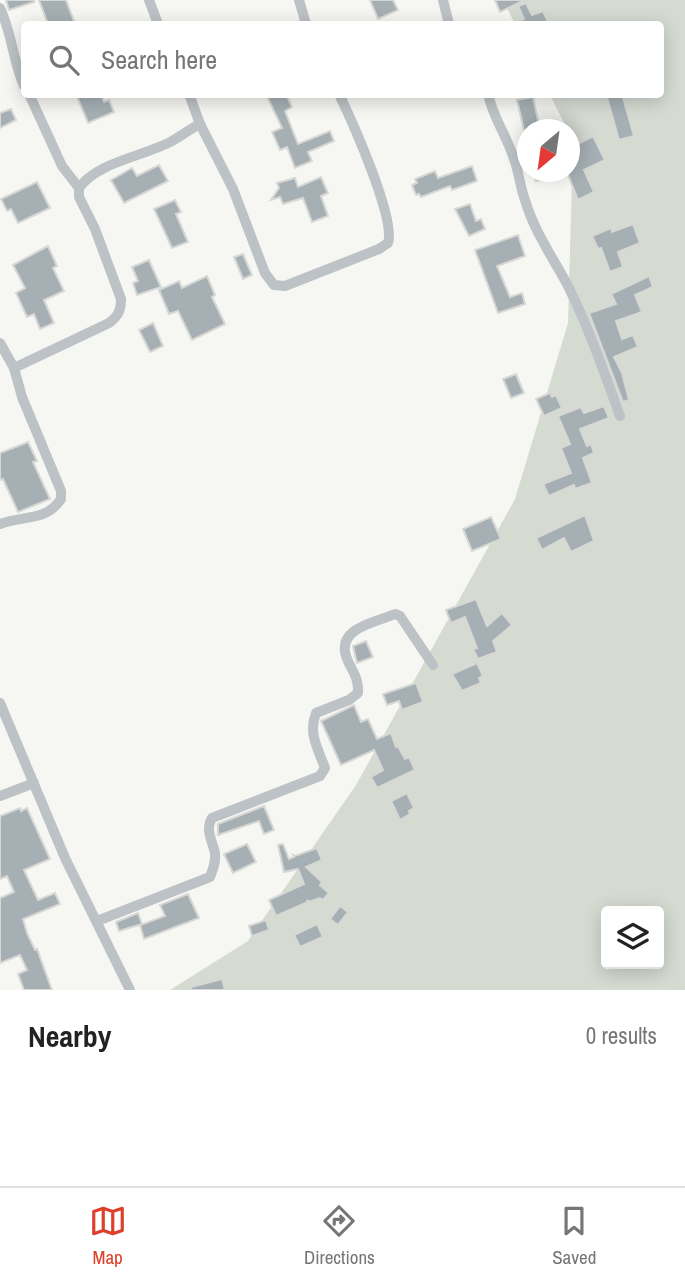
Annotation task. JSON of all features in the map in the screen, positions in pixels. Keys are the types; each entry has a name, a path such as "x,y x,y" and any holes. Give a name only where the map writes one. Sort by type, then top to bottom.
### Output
{"street":[{"path":"149,0 157,21"},
{"path":"299,0 305,21"},
{"path":"443,0 448,21"},
{"path":"0,8 21,79"},
{"path":"31,98 62,166 79,188"},
{"path":"190,98 200,124 233,189 265,273 274,285 285,286 379,249 388,243 391,236 376,183 341,98"},
{"path":"489,98 496,122 508,140 525,201 545,247 568,286 587,328 620,415"},
{"path":"14,368 109,323 118,316 121,299 95,229 79,197 79,188 84,181 172,141 200,124"},
{"path":"0,343 14,368 22,397 61,491 61,499 48,512 37,518 0,524"},
{"path":"97,921 210,877 215,865 209,829 212,818 320,776 325,768 313,734 312,724 316,713 349,700 358,693 359,681 345,654 345,640 351,632 395,614 404,620 433,665"},
{"path":"0,703 65,858 130,990"},
{"path":"0,796 34,783"}],"shaded area":[{"path":"503,0 685,0 685,990 170,990 248,941 356,785 515,499 568,323 572,182 580,182 580,119 562,119 552,98 664,98 664,21 514,21"}],"building":[{"path":"6,0 34,0 34,2 9,10"},
{"path":"39,0 66,0 74,21 47,21"},
{"path":"370,0 393,0 398,10 378,19"},
{"path":"495,0 525,0 500,12"},
{"path":"526,3 532,15 543,11 548,21 519,21 524,19 518,6"},
{"path":"78,98 102,98 104,102 109,100 114,112 88,123"},
{"path":"268,98 288,98 292,107 285,111 298,144 330,131 334,141 308,152 312,161 295,168 287,147 280,150 272,132 282,128"},
{"path":"533,98 538,119 521,119 517,100"},
{"path":"607,98 623,98 634,136 619,140"},
{"path":"11,109 16,120 0,128 0,113"},
{"path":"593,136 605,160 584,170 594,192 578,200 571,182 580,182 580,143"},
{"path":"159,165 168,181 124,203 111,180 132,168 137,176"},
{"path":"472,166 477,181 452,190 450,186 421,197 416,195 412,185 417,183 415,179 435,171 438,178"},
{"path":"321,177 328,193 321,196 328,216 312,222 303,198 283,204 280,197 271,200 279,188 277,183 295,178 298,187"},
{"path":"37,182 50,208 18,223 11,209 7,211 1,199"},
{"path":"175,200 181,212 176,214 188,242 172,248 154,209"},
{"path":"470,204 476,221 481,219 485,229 469,236 455,209"},
{"path":"633,224 640,243 618,252 623,267 610,272 601,248 598,249 592,236 611,228 612,232"},
{"path":"518,235 525,256 497,266 510,297 522,293 525,304 498,313 475,250"},
{"path":"48,246 57,266 53,268 64,291 44,300 54,323 40,329 34,314 27,317 16,293 25,288 13,265"},
{"path":"243,254 252,275 243,279 234,257"},
{"path":"149,260 161,287 137,295 133,283 138,281 132,267"},
{"path":"207,276 215,295 212,297 225,324 192,340 178,311 169,314 159,290 179,281 182,288"},
{"path":"649,276 653,287 635,295 642,312 616,321 622,339 633,335 638,347 614,357 622,373 629,400 623,402 589,313 616,304 611,294"},
{"path":"153,323 163,346 150,352 139,330"},
{"path":"516,374 524,393 511,398 503,379"},
{"path":"550,393 552,397 556,395 562,408 544,416 536,399"},
{"path":"604,406 609,418 580,429 587,446 591,444 594,453 583,458 592,483 575,489 574,485 549,496 543,484 571,473 561,448 570,444 558,416 581,407 584,413"},
{"path":"28,442 37,461 33,462 50,499 18,512 3,479 0,480 0,453"},
{"path":"585,515 594,541 571,552 564,538 542,550 536,538"},
{"path":"491,517 501,539 472,551 463,529"},
{"path":"476,599 487,626 502,613 512,625 493,641 497,652 478,659 473,649 477,648 465,617 451,623 446,610"},
{"path":"366,641 373,657 357,663 353,646"},
{"path":"477,663 483,676 479,678 481,683 462,691 452,674"},
{"path":"416,683 423,702 402,710 399,701 387,705 383,694"},
{"path":"354,705 361,722 368,719 377,739 391,733 396,747 398,746 405,759 409,757 415,770 377,788 371,777 383,770 374,750 341,765 321,721"},
{"path":"407,793 414,808 400,820 391,801"},
{"path":"264,806 274,830 264,834 259,821 218,835 218,824"},
{"path":"20,808 21,811 27,808 50,859 24,870 38,900 55,893 60,904 23,919 52,990 24,990 18,974 27,970 20,955 0,963 0,898 14,892 7,876 0,879 0,816"},
{"path":"247,844 256,862 233,873 224,854"},
{"path":"283,844 289,859 294,857 293,855 317,848 322,860 306,867 329,893 323,900 307,900 308,902 276,916 269,900 304,884 298,869 284,872 278,845"},
{"path":"188,894 199,918 144,939 140,925 165,916 160,905"},
{"path":"340,906 348,912 338,925 330,919"},
{"path":"138,913 142,924 119,931 116,922"},
{"path":"266,920 269,930 252,936 249,926"},
{"path":"317,924 323,937 300,947 294,935"},
{"path":"222,979 225,990 191,990 191,987"}]}
